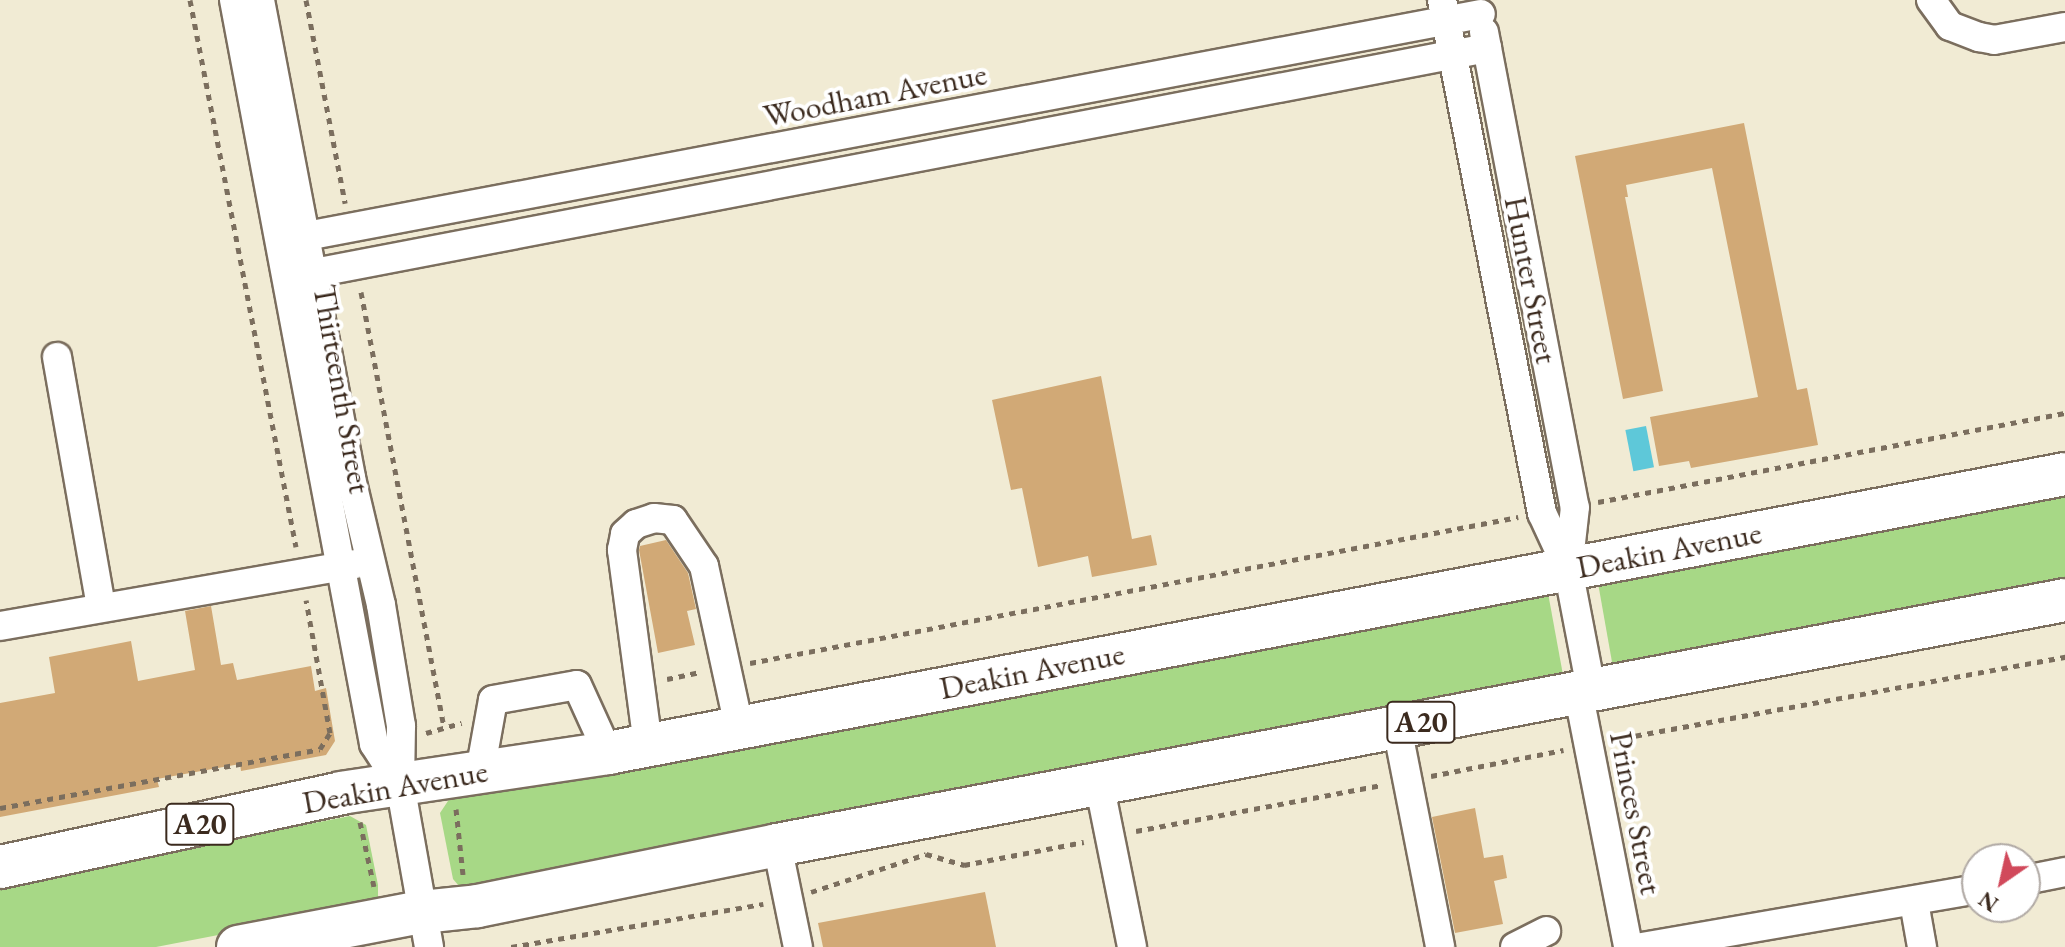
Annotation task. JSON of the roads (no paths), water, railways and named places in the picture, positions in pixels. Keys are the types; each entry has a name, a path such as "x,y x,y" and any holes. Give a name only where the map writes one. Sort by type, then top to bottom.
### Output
{"highway":[{"name":"Deakin Avenue","path":"0,867 353,791 628,749 2065,474"},
{"name":"A20","path":"238,947 376,921 426,929 467,908 777,845 2065,600"}],"street":[{"name":"Thirteenth Street","path":"234,0 371,560 402,740 400,784 426,929"},
{"name":"Thirteenth Street","path":"260,0 292,239"},
{"path":"1931,0 1950,26 1994,40 2065,27"},
{"name":"Woodham Avenue","path":"292,239 1444,10 1480,7"},
{"name":"Hunter Street","path":"1480,7 1575,507 1568,569 1585,690"},
{"name":"Hunter Street","path":"1444,10 1542,513 1568,569"},
{"path":"300,276 1487,48"},
{"name":"Thirteenth Street","path":"300,276 340,567 374,744 400,784"},
{"path":"57,357 101,607"},
{"path":"628,749 639,684 622,550 625,534 636,524 654,518 673,520 704,566 739,727"},
{"path":"0,626 371,560"},
{"path":"465,775 493,700 577,685 628,749"},
{"name":"Princes Street","path":"1585,690 1588,745 1628,947"},
{"path":"1397,727 1440,947"},
{"path":"1099,783 1132,947"},
{"path":"777,845 798,947"},
{"path":"2041,877 2065,872"},
{"path":"1642,947 1961,892"},
{"path":"1914,902 1922,947"},
{"path":"1515,947 1546,931"}],"water":[{"path":"1646,426 1654,467 1633,471 1625,430"}]}
